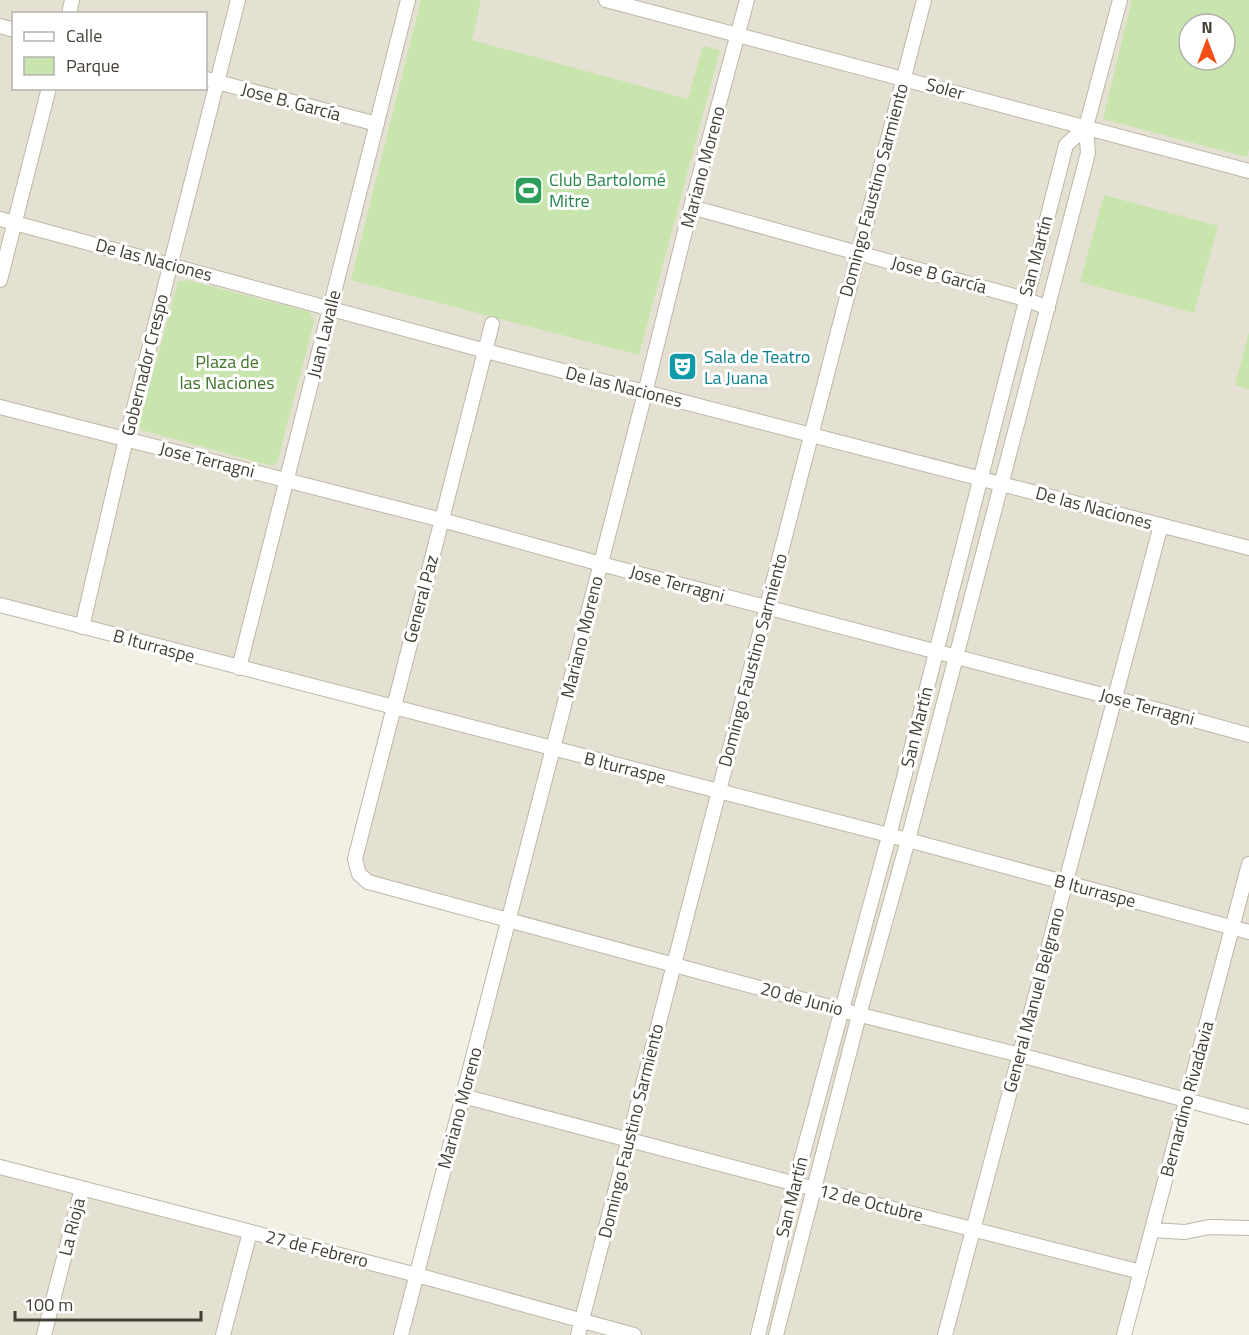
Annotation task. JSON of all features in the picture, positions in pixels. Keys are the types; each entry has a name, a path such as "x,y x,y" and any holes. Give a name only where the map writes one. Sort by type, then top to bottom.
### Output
{"street":[{"name":"Gobernador Crespo","path":"81,627 171,264 211,81 238,0"},
{"name":"Juan Lavalle","path":"240,668 408,0"},
{"name":"Soler","path":"606,0 1249,171"},
{"name":"Mariano Moreno","path":"401,1335 691,207 747,0"},
{"name":"Domingo Faustino Sarmiento","path":"578,1335 924,0"},
{"name":"San Martín","path":"777,1335 859,1015 908,840 1088,153 1086,127 1120,0"},
{"name":"Jose B. García","path":"211,81 377,124"},
{"path":"0,280 48,90"},
{"name":"San Martín","path":"758,1335 840,1010 889,836 1065,145 1086,127"},
{"name":"Jose B García","path":"691,207 1025,299 1048,308"},
{"name":"De las Naciones","path":"0,219 645,393 1249,548"},
{"name":"General Paz","path":"359,874 356,859 492,324"},
{"name":"Jose Terragni","path":"0,407 442,520 1249,735"},
{"name":"General Manuel Belgrano","path":"945,1335 1161,525"},
{"name":"B Iturraspe","path":"0,606 908,840 1249,932"},
{"name":"Bernardino Rivadavia","path":"1124,1335 1249,864"},
{"name":"20 de Junio","path":"359,874 368,882 840,1010 1020,1055 1249,1117"},
{"name":"12 de Octubre","path":"463,1096 1141,1272"},
{"name":"27 de Febrero","path":"0,1167 417,1275 634,1335"},
{"name":"La Rioja","path":"44,1335 82,1188"},
{"path":"1152,1230 1185,1232 1209,1227 1249,1228"},
{"path":"223,1335 250,1232"}],"shaded area":[{"path":"0,0 1249,0 1249,1117 1187,1099 1124,1335 0,1335 0,1166 417,1274 509,920 368,882 355,859 393,709 0,612"}],"green space":[{"name":"Club Bartolomé Mitre","path":"421,0 481,0 472,40 688,99 703,46 720,50 639,355 351,280"},
{"path":"1132,0 1249,0 1249,149 1247,157 1103,119"},
{"path":"1104,195 1218,226 1194,313 1080,282"},
{"name":"Plaza de las Naciones","path":"187,280 310,312 314,322 277,463 272,466 142,430 139,424 178,282"},
{"path":"1249,332 1249,389 1235,385"}],"place":[{"name":"Club Bartolomé Mitre","path":"528,190"},
{"name":"Sala de Teatro La Juana","path":"683,367"}]}
